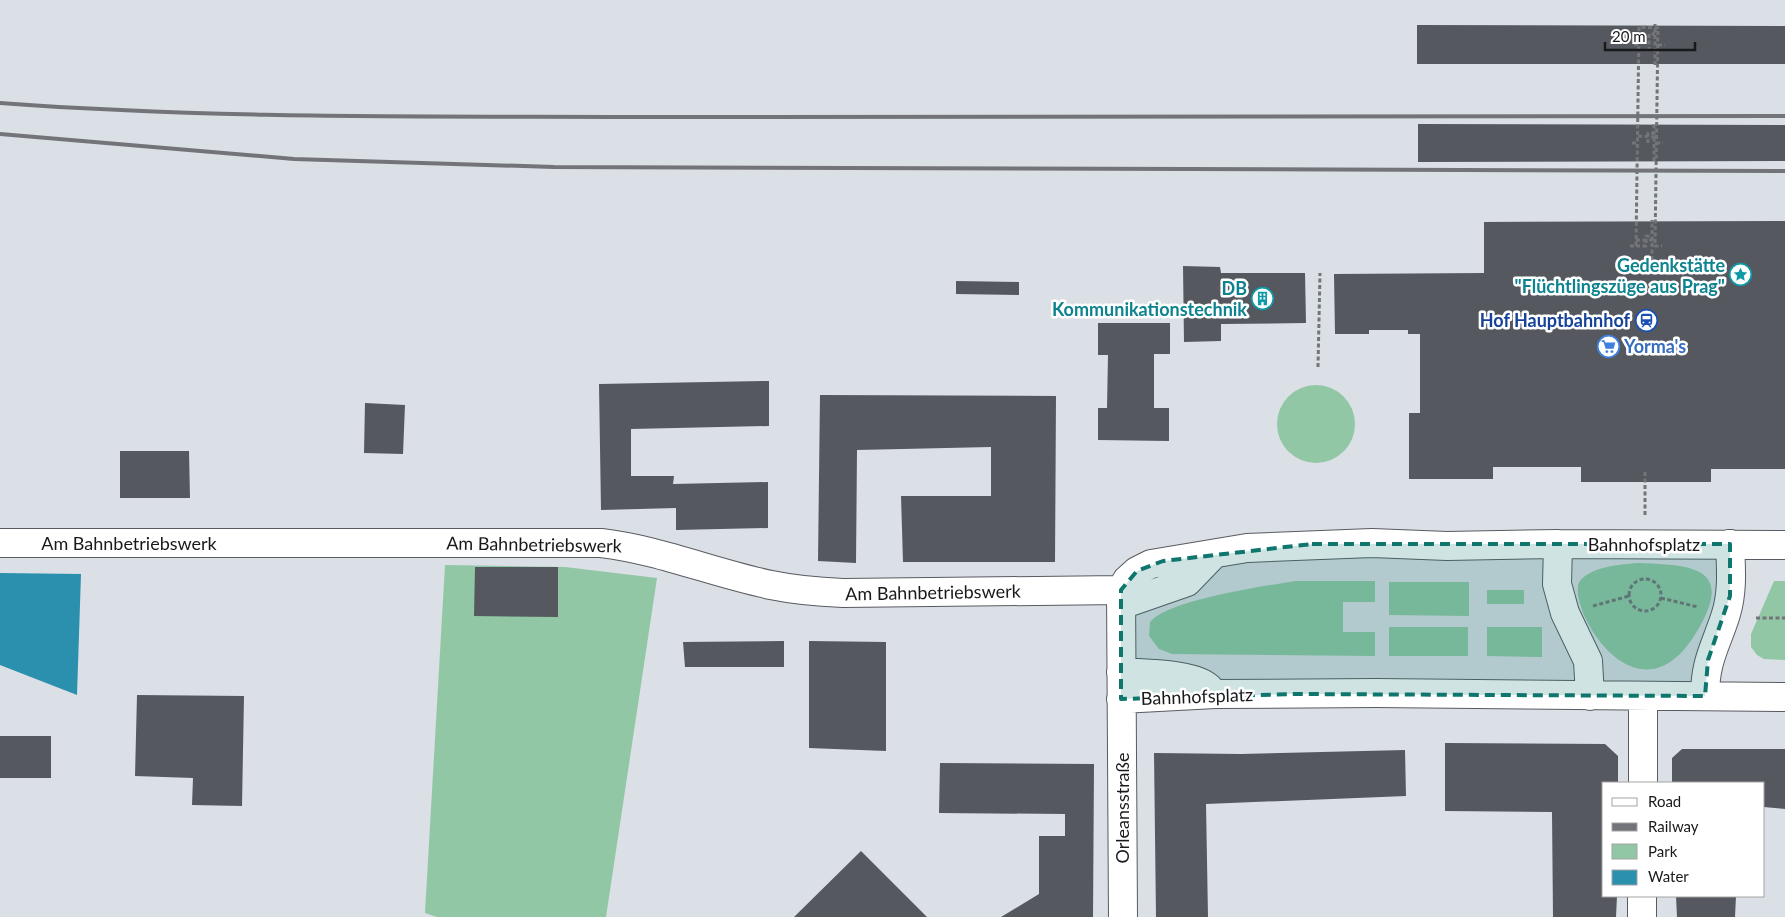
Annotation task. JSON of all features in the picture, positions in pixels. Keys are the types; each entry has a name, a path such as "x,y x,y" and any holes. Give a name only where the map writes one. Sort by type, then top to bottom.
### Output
{"street":[{"name":"Am Bahnbetriebswerk","path":"0,543 565,542 631,546 739,577 803,591 1121,597 1188,582 1214,554"},
{"name":"Bahnhofsplatz","path":"1214,554 1247,548 1372,542 1447,546 1548,544 1785,545"},
{"path":"1548,544 1565,613 1588,661 1590,696"},
{"path":"1705,696 1708,660 1726,614 1730,596 1730,544"},
{"name":"Bahnhofsplatz","path":"1121,597 1122,699 1216,694 1785,697"},
{"path":"1121,672 1187,678 1204,682 1216,694"},
{"path":"1643,697 1643,782"},
{"name":"Orleansstraße","path":"1122,699 1123,917"},
{"path":"1642,897 1642,917"}],"path":[{"path":"1655,24 1655,65"},
{"path":"1636,246 1639,28 1658,28 1654,163"},
{"path":"1649,51 1649,34 1655,34"},
{"path":"1634,44 1639,44"},
{"path":"1658,44 1665,45"},
{"path":"1639,51 1658,51"},
{"path":"1654,122 1656,143 1655,246 1662,246"},
{"path":"1648,137 1648,143 1648,140 1648,133 1655,135"},
{"path":"1638,136 1648,137 1655,135"},
{"path":"1632,143 1638,143"},
{"path":"1656,143 1663,143"},
{"path":"1652,220 1652,273"},
{"path":"1630,246 1646,246 1646,236 1652,236"},
{"path":"1636,240 1655,240"},
{"path":"1318,368 1320,273"},
{"path":"1645,470 1646,486"},
{"path":"1639,579 1654,581 1660,589 1659,603 1652,610 1637,609 1630,601 1631,586 1639,579"},
{"path":"1749,618 1785,618"}],"highlighted area":[{"path":"1312,544 1730,544 1730,596 1708,660 1705,696 1295,694 1121,699 1121,590 1137,571 1163,561"}],"green space":[{"path":"1308,385 1324,385 1338,391 1349,402 1355,416 1355,432 1349,446 1338,457 1324,463 1308,463 1294,457 1283,446 1277,432 1277,416 1283,402 1294,391"},
{"path":"1637,563 1675,565 1690,568 1702,574 1710,582 1712,594 1707,611 1696,633 1673,660 1650,669 1629,665 1610,652 1594,633 1583,612 1578,594 1580,581 1592,572 1607,567"},
{"path":"445,565 565,567 657,578 606,917 437,917 425,913"},
{"path":"1296,581 1375,581 1375,602 1343,602 1343,632 1375,632 1375,656 1172,654 1159,649 1149,636 1150,622 1160,614 1176,607 1218,595"},
{"path":"1774,581 1785,581 1785,660 1764,659 1757,655 1751,647 1751,634"},
{"path":"1389,582 1469,582 1469,616 1389,615"},
{"path":"1487,590 1524,590 1524,604 1487,604"},
{"path":"1389,627 1468,627 1468,656 1389,656"},
{"path":"1487,627 1542,627 1542,657 1487,656"}],"water":[{"path":"0,573 81,574 77,695 0,665"}],"building":[{"path":"1417,25 1785,26 1785,64 1417,64"},
{"path":"1418,124 1785,125 1785,161 1418,162"},
{"path":"1785,221 1785,469 1711,469 1711,482 1581,482 1581,467 1493,467 1493,479 1409,479 1409,413 1420,413 1420,334 1408,334 1408,330 1369,330 1369,334 1335,334 1334,274 1484,273 1484,222"},
{"name":"DB Kommunikationstechnik","path":"1183,266 1220,267 1221,273 1305,273 1306,323 1221,324 1221,341 1184,342"},
{"path":"956,281 1019,282 1019,295 956,294"},
{"path":"1098,323 1170,323 1170,354 1154,354 1154,408 1169,408 1169,441 1098,440 1098,408 1107,408 1108,355 1098,355"},
{"path":"769,381 769,426 631,429 631,476 674,476 673,484 768,482 768,528 676,530 676,508 601,510 599,384"},
{"path":"820,395 1056,396 1055,562 903,562 901,496 991,496 991,447 857,450 856,563 818,561"},
{"path":"365,403 405,405 403,454 364,453"},
{"path":"120,451 189,451 190,498 120,498"},
{"path":"475,567 558,567 558,617 474,616"},
{"path":"784,641 784,667 685,667 683,642"},
{"path":"809,641 886,642 886,751 809,748"},
{"path":"137,695 244,696 242,806 192,805 193,778 135,776"},
{"path":"0,736 51,736 51,778 0,778"},
{"path":"1445,743 1605,744 1618,756 1618,782 1602,782 1602,897 1617,897 1616,917 1553,917 1552,812 1445,811"},
{"path":"1682,749 1785,749 1785,809 1765,807 1765,782 1672,782 1672,758"},
{"path":"1405,750 1406,796 1206,804 1208,917 1156,917 1154,753 1241,754"},
{"path":"940,763 1094,764 1093,917 1001,917 1039,894 1039,836 1065,836 1065,814 939,813"},
{"path":"861,851 927,917 794,917"},
{"path":"1676,897 1736,897 1735,917 1677,917"}],"railway":[{"path":"0,103 161,112 403,116 930,118 1785,116"},
{"path":"0,134 294,159 554,167 1785,171"}],"place":[{"name":"Gedenkstätte \"Flüchtlingszüge aus Prag\"","path":"1741,275"},
{"name":"DB Kommunikationstechnik","path":"1263,298"},
{"name":"Hof Hauptbahnhof","path":"1646,320"},
{"name":"Yorma's","path":"1608,346"}]}
